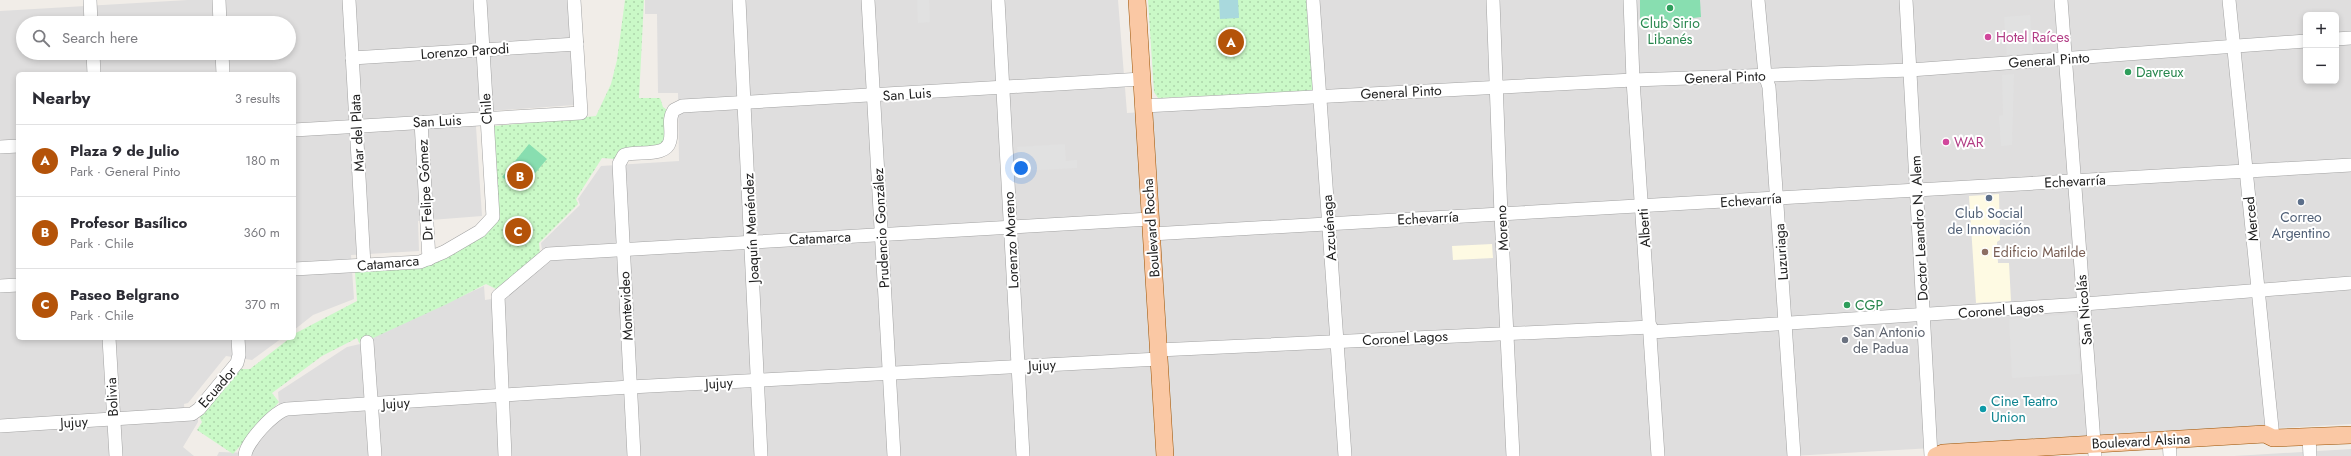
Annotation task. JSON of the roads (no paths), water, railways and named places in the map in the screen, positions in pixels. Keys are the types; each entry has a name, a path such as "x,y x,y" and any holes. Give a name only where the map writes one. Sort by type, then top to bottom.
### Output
{"main road":[{"name":"Boulevard Rocha","path":"1137,0 1165,456"},
{"name":"Boulevard Alsina","path":"1936,456 1944,453 2095,451 2169,448 2266,443 2273,438 2351,435"},
{"name":"Boulevard Alsina","path":"2057,456 2095,451"}],"street":[{"path":"90,0 91,16"},
{"path":"219,0 220,16"},
{"name":"Mar del Plata","path":"349,0 364,265"},
{"name":"Chile","path":"480,0 493,217"},
{"path":"574,0 577,44"},
{"name":"Joaquín Menéndez","path":"739,0 752,242 761,456"},
{"name":"Prudencio González","path":"868,0 894,456"},
{"name":"Lorenzo Moreno","path":"998,0 1023,456"},
{"name":"Azcuénaga","path":"1313,0 1345,456"},
{"name":"Moreno","path":"1494,0 1501,215 1513,456"},
{"name":"Alberti","path":"1630,0 1633,80 1651,330 1658,456"},
{"name":"Luzuriaga","path":"1758,0 1765,75 1769,87 1794,456"},
{"name":"Doctor Leandro N. Alem","path":"1906,0 1931,456"},
{"name":"San Nicolás","path":"2061,0 2073,181 2095,451"},
{"name":"Merced","path":"2229,0 2273,438"},
{"path":"2339,39 2351,38"},
{"name":"General Pinto","path":"1144,106 1633,80 1910,70 2234,45 2303,41"},
{"name":"Lorenzo Parodi","path":"352,58 577,44"},
{"name":"San Luis","path":"296,130 581,113 577,44"},
{"path":"93,60 94,72"},
{"path":"222,60 223,72"},
{"name":"San Luis","path":"621,157 632,153 660,151 668,146 671,137 670,120 674,110 682,106 874,96 1142,79"},
{"name":"Dr Felipe Gómez","path":"421,122 429,259"},
{"path":"0,146 16,146"},
{"name":"Montevideo","path":"621,157 618,167 634,456"},
{"name":"Echevarría","path":"1151,227 1328,224 2351,165"},
{"name":"Catamarca","path":"296,269 420,262 444,252 480,231 493,217"},
{"name":"Catamarca","path":"502,396 497,303 498,296 503,290 548,254 1010,227 1151,227"},
{"name":"Coronel Lagos","path":"1159,354 1337,341 1507,333 1651,330 1786,324 2084,304 2351,282"},
{"path":"0,286 16,285"},
{"name":"Bolivia","path":"109,340 116,456"},
{"name":"Ecuador","path":"195,412 237,363 239,355 238,340"},
{"path":"367,342 375,456"},
{"name":"Jujuy","path":"245,456 247,446 280,411 630,387 1018,366 1159,354"},
{"path":"502,396 505,456"},
{"name":"Jujuy","path":"0,426 188,415 195,412"},
{"path":"2309,437 2310,456"}],"water":[{"path":"1219,0 1238,0 1239,18 1220,19"}],"place":[{"name":"Club Sirio Libanés","path":"1670,8"},
{"name":"Hotel Raíces","path":"1988,37"},
{"name":"Plaza 9 de Julio","path":"1231,42"},
{"name":"Davreux","path":"2128,72"},
{"name":"WAR","path":"1946,142"},
{"name":"Profesor Basílico","path":"520,176"},
{"name":"Club Social de Innovación","path":"1989,198"},
{"name":"Correo Argentino","path":"2301,202"},
{"name":"Paseo Belgrano","path":"518,231"},
{"name":"Edificio Matilde","path":"1985,252"},
{"name":"CGP","path":"1847,305"},
{"name":"San Antonio de Padua","path":"1845,340"},
{"name":"Cine Teatro Union","path":"1983,409"}]}
